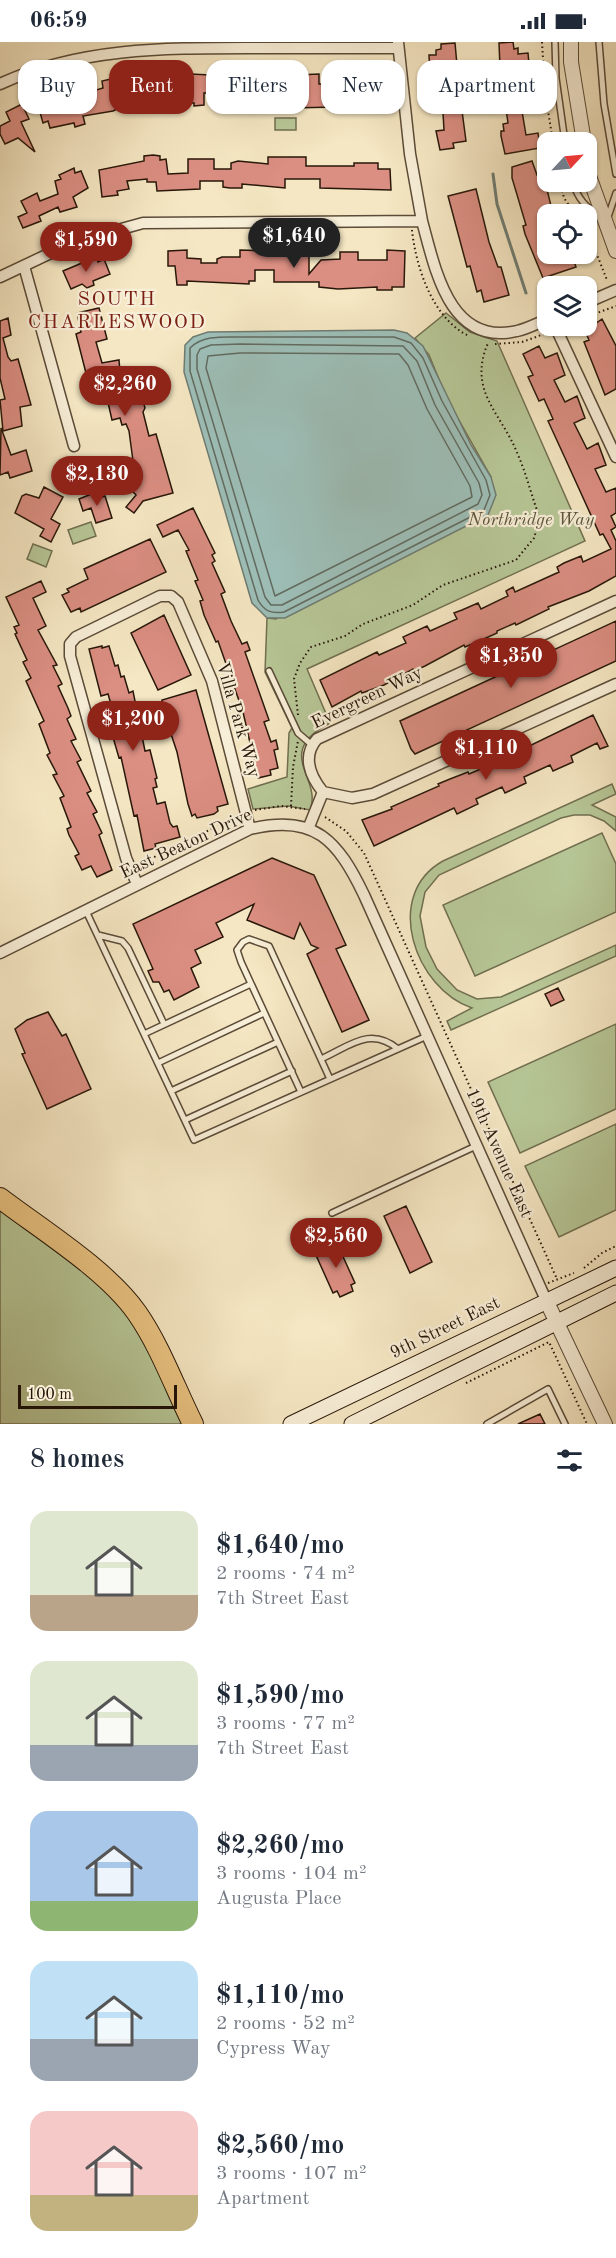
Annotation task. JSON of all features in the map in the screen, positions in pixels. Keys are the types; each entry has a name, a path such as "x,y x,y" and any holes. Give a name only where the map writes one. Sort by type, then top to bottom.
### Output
{"highway":[{"path":"0,1198 100,1274 126,1299 145,1326 193,1424"}],"main road":[{"name":"9th Street East","path":"291,1424 616,1268"},
{"path":"352,1424 616,1293"}],"street":[{"path":"571,42 582,132"},
{"path":"0,84 33,70 70,60 159,48 398,45 416,221 444,295 456,312 468,322 484,330 502,333 517,331 537,324"},
{"path":"595,192 616,251"},
{"path":"0,277 74,242 143,223 416,221"},
{"path":"24,266 74,446"},
{"path":"597,298 616,290"},
{"path":"560,336 616,456"},
{"name":"Villa Park Way","path":"137,884 126,858 70,656 70,644 76,637 160,596 171,596 178,602 212,681 250,829"},
{"name":"Evergreen Way","path":"323,792 309,769 308,759 312,745 326,733 616,601"},
{"path":"308,829 323,792 352,798 373,794 616,684"},
{"name":"East Beaton Drive","path":"0,952 250,829 288,822 326,838 339,850 364,895"},
{"name":"19th Avenue East","path":"364,895 604,1424"}],"lane":[{"path":"555,42 556,78 564,132"},
{"path":"598,42 604,104 616,174"},
{"path":"576,192 585,206 605,222 610,215 616,193"},
{"path":"269,671 298,733 312,745"},
{"path":"86,910 194,1140 427,1036"},
{"path":"98,935 122,940 128,948 164,1024"},
{"path":"302,1092 237,950 243,942 249,939 269,946 275,956 330,1079"},
{"path":"144,1034 251,984"},
{"path":"158,1063 264,1013"},
{"path":"321,1059 369,1037 387,1040 399,1049"},
{"path":"171,1090 278,1042"},
{"path":"185,1120 292,1071"},
{"path":"332,1213 476,1146"},
{"path":"487,1424 548,1389 565,1424"}],"path":[{"path":"542,42 545,92 551,132"},
{"path":"416,221 413,238 429,291 444,317"},
{"path":"597,255 607,280"},
{"path":"597,313 616,306"},
{"path":"291,806 298,733 294,679 300,663 311,647 345,636 363,624 413,605 443,585 478,571 509,563 523,554 534,538 538,513 519,455 494,412 481,381 480,367 488,343"},
{"path":"135,866 246,813 262,808 291,806 316,813 346,831 364,853 557,1279"},
{"path":"553,1281 583,1269 602,1252 616,1246"},
{"path":"549,1342 587,1424"}],"green space":[{"path":"275,118 296,118 296,130 275,130"},
{"name":"Northridge Way","path":"446,313 470,332 497,341 585,541 307,669 330,723 313,734 304,745 303,766 312,798 310,810 288,806 253,809 248,789 287,777 289,733 292,728 265,672 267,618 276,619 491,477 447,399 429,355 415,338"},
{"path":"91,522 96,536 73,544 68,530"},
{"path":"33,544 52,551 46,567 27,559"},
{"path":"612,784 616,794 592,805 616,817 616,831 604,821 590,815 561,818 439,875 425,892 420,916 426,947 437,969 457,990 477,999 501,997 616,945 616,956 451,1030 447,1021 472,1008 452,998 435,982 422,962 413,940 410,917 414,896 424,876 443,861"},
{"path":"602,833 616,864 616,912 475,976 443,905"},
{"path":"616,1024 616,1109 520,1153 488,1082"},
{"path":"616,1124 616,1210 559,1237 525,1166"},
{"path":"0,1206 111,1293 143,1336 184,1424 0,1424"}],"water":[{"path":"394,330 407,333 423,346 471,445 491,477 496,495 488,515 285,618 267,618 252,603 184,372 185,345 193,337 208,332"}],"building":[{"path":"513,42 514,49 518,48 518,54 528,53 529,60 500,60 499,43"},
{"path":"455,43 457,60 429,60 429,55 436,55 436,50 441,49 441,44"},
{"path":"194,74 206,75 204,105 194,106"},
{"path":"309,74 319,74 321,107 309,108"},
{"path":"109,79 109,112 97,114 97,90 103,88 102,81"},
{"path":"18,106 18,114 27,114 29,119 21,122 35,152 18,138 5,144 0,134 0,126 10,121 6,112"},
{"path":"40,114 95,114 83,116 85,124 75,127 74,123 50,128 48,121 43,123"},
{"path":"443,114 462,114 466,141 453,143 454,148 440,150 436,131 444,130"},
{"path":"507,114 522,114 526,135 537,133 537,149 505,154 501,131 504,131 503,124 508,123"},
{"path":"144,156 160,156 160,160 166,159 168,174 188,173 188,159 214,159 214,169 231,169 231,163 238,161 268,164 268,157 306,157 306,166 354,166 354,163 378,163 378,169 390,169 391,190 320,188 320,179 285,179 285,188 242,184 242,188 230,188 223,187 223,181 200,181 200,189 157,191 156,182 147,182 147,179 127,181 129,189 117,191 118,195 102,197 99,170 144,161"},
{"path":"532,161 537,175 537,192 548,192 551,204 537,204 537,263 525,234 523,226 526,225 512,178 512,167"},
{"path":"74,168 75,173 81,171 88,188 73,197 77,207 60,212 58,207 39,216 41,221 23,228 18,217 27,213 21,201 37,193 40,201 58,194 55,181 61,179 59,175"},
{"path":"476,189 489,242 498,267 501,267 509,295 484,302 481,290 477,292 470,266 467,267 448,196"},
{"path":"187,250 187,258 201,259 201,263 217,263 217,259 222,257 240,257 240,250 280,251 306,255 309,256 309,274 321,260 340,259 340,252 358,252 358,260 387,260 387,250 405,251 404,287 392,287 392,290 377,290 377,287 338,289 319,287 319,282 274,282 274,270 255,270 255,281 249,281 249,284 187,281 187,285 177,285 175,266 168,266 168,251"},
{"path":"96,257 98,262 104,259 110,274 93,281 94,285 87,288 82,284 71,289 63,271"},
{"path":"537,264 575,264 576,267 549,276 542,276"},
{"path":"99,308 107,339 96,342 102,363 119,360 121,385 117,386 123,407 143,401 145,408 143,412 149,436 156,434 173,493 143,501 134,513 126,507 136,495 119,477 133,461 129,431 126,424 122,425 120,418 112,420 105,389 101,382 98,383 96,375 87,377 76,334 81,332 77,313"},
{"path":"8,318 11,335 3,338 8,357 11,361 18,359 31,405 20,407 22,426 3,431 0,400 5,399 0,378 0,321"},
{"path":"602,319 616,346 616,389 605,395 584,342 589,340 587,336 597,336 597,323"},
{"path":"539,346 545,358 557,353 565,375 554,380 565,402 577,396 585,418 574,423 587,449 598,443 606,465 595,469 606,492 616,488 616,513 611,516 616,527 611,530 616,541 616,576 589,591 548,607 549,609 516,625 515,623 465,647 464,645 425,666 414,671 413,669 384,685 362,693 361,691 332,707 320,680 377,652 379,655 406,643 403,637 427,626 430,631 457,619 454,613 478,603 481,609 508,596 506,591 513,587 515,592 559,572 557,567 564,563 581,556 583,562 611,549 603,534 600,535 548,421 553,419 544,399 539,401 528,377 533,375 523,354"},
{"path":"1,428 11,455 26,450 32,471 10,478 8,472 0,475"},
{"path":"44,487 63,497 51,519 60,524 51,542 40,536 44,529 15,513 22,496 26,494 39,498"},
{"path":"94,493 96,499 105,496 112,518 96,523 91,508 83,511 79,499"},
{"path":"193,508 215,553 212,555 215,561 212,563 225,592 221,594 231,621 242,644 247,642 250,650 245,652 269,720 264,722 271,742 276,740 278,749 274,750 278,768 270,770 271,775 258,778 243,712 218,641 216,642 204,615 200,601 203,600 195,581 198,580 186,551 189,550 178,530 163,537 157,525"},
{"path":"150,539 166,572 81,612 80,608 71,612 62,595 69,592 67,589 88,579 84,569"},
{"path":"41,581 46,592 33,598 46,626 38,630 57,665 53,666 62,684 58,686 71,716 67,719 76,739 71,741 81,760 77,762 91,791 87,793 97,812 93,814 102,833 99,835 112,870 97,877 91,866 82,870 75,856 79,854 69,835 67,829 71,827 60,798 64,796 53,775 57,774 47,755 50,753 39,724 44,721 26,681 31,678 23,662 27,660 15,634 17,633 14,627 19,625 6,597"},
{"path":"164,615 191,675 158,690 131,633"},
{"path":"616,621 616,661 415,754 411,749 400,721"},
{"path":"102,646 102,648 109,646 115,666 118,665 121,677 124,676 129,693 133,691 145,751 150,750 157,778 155,779 157,787 153,788 157,804 165,802 170,823 173,827 177,826 180,837 155,844 156,848 144,851 137,815 134,816 121,757 119,758 106,713 113,711 108,694 101,696 89,649"},
{"path":"196,690 228,804 217,807 218,811 214,814 197,818 195,814 192,816 188,804 177,752 161,704 162,700"},
{"path":"593,715 608,746 600,749 597,743 571,756 573,762 553,771 550,765 524,777 526,783 505,793 502,787 476,799 478,804 457,814 454,808 374,846 362,820 392,809 391,807 439,786 438,784 488,766 486,763 516,750 517,752"},
{"path":"272,858 314,875 346,945 336,949 369,1020 342,1032 307,954 318,948 311,945 300,923 294,939 247,920 254,904 216,923 223,937 195,950 201,963 191,968 199,987 174,1000 169,990 164,992 159,982 153,982 148,971 153,969 133,924"},
{"path":"558,988 564,1000 551,1006 545,994"},
{"path":"48,1012 62,1036 66,1034 91,1089 47,1109 22,1054 25,1053 15,1029 27,1020"},
{"path":"406,1206 432,1262 410,1273 384,1216"},
{"path":"335,1239 355,1283 351,1285 353,1291 340,1297 337,1291 333,1293 315,1253 326,1248 324,1244"},
{"path":"540,1414 545,1424 518,1424"}],"waterway":[{"path":"493,174 497,204 526,293"}],"district":[{"name":"SOUTH CHARLESWOOD","path":"117,312"}]}
